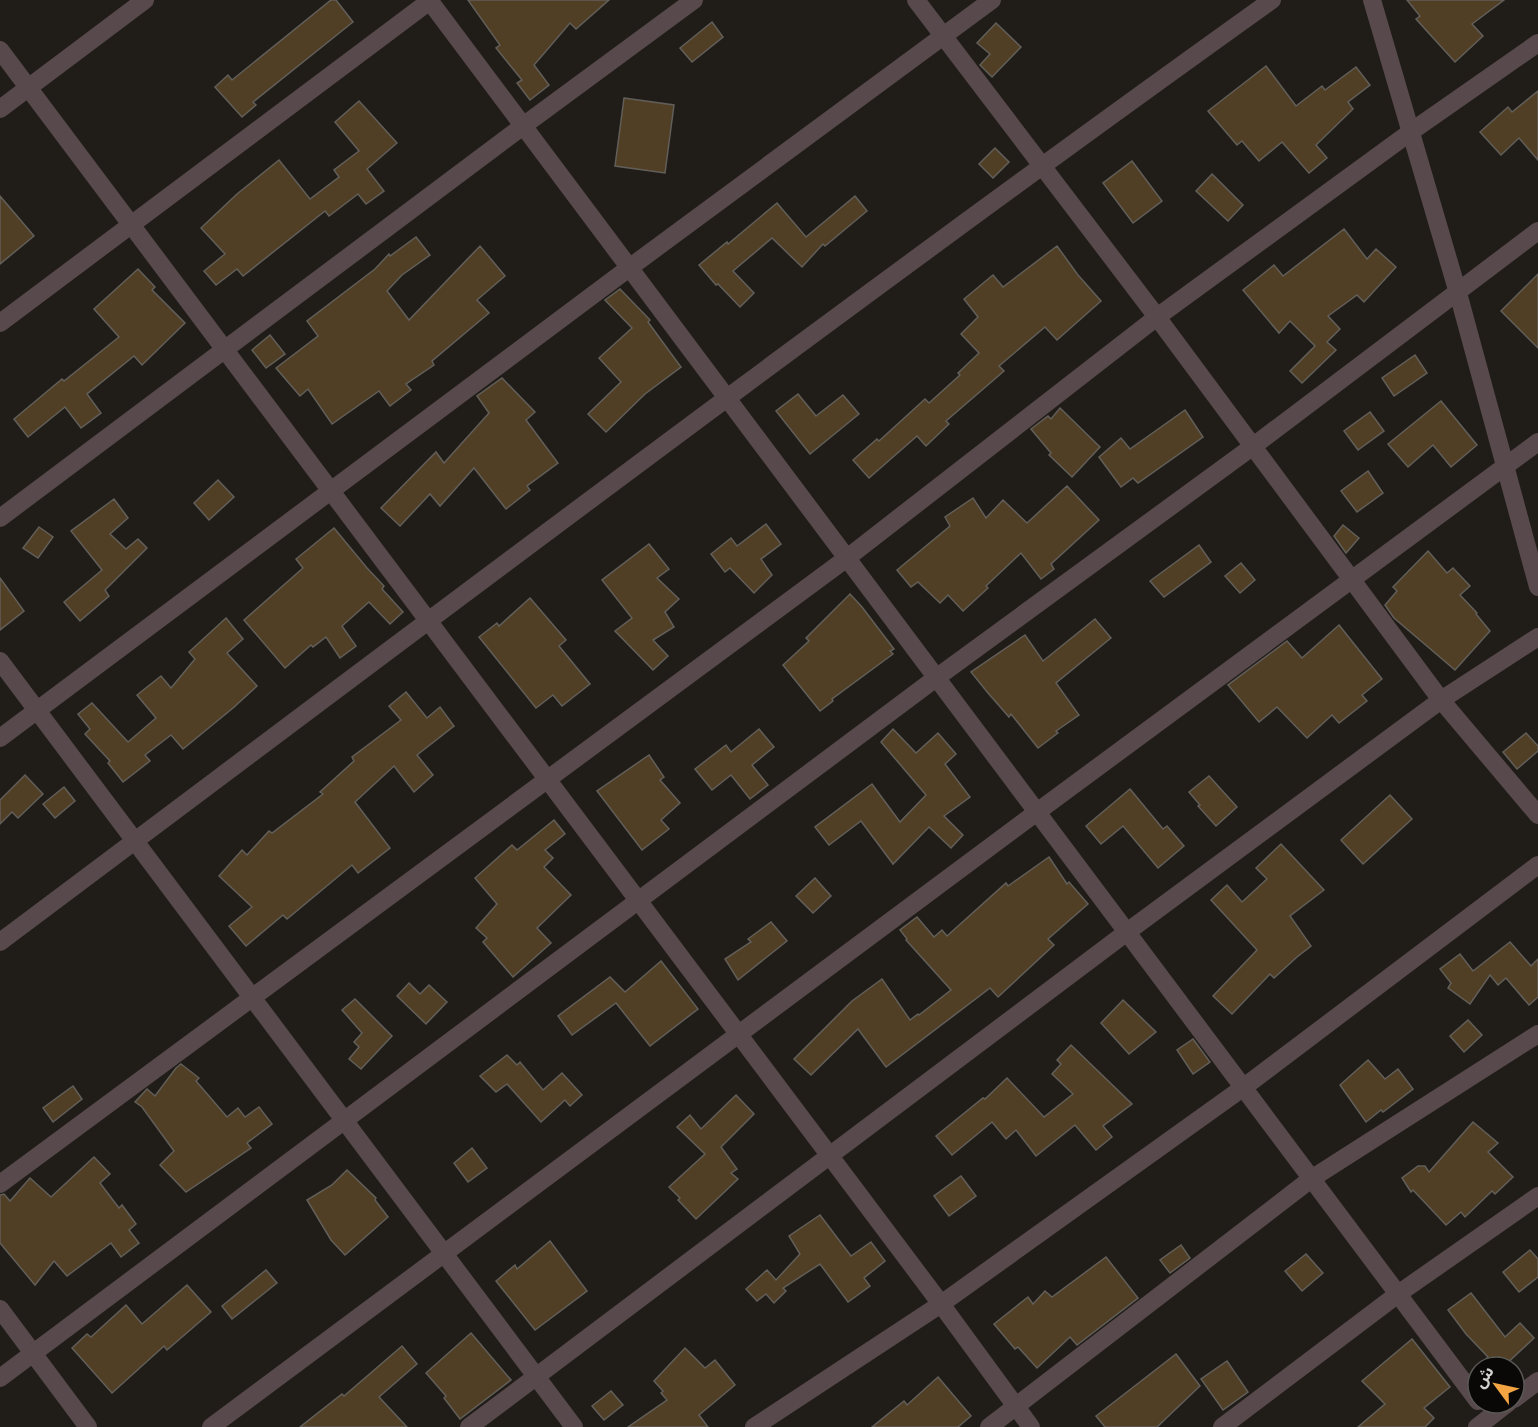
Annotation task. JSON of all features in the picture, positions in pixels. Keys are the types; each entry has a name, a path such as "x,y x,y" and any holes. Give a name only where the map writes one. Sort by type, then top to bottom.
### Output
{"street":[{"path":"0,110 145,0"},
{"path":"0,323 430,0 1244,1087 1466,1390"},
{"path":"0,518 694,0"},
{"path":"916,0 1156,317 1441,700 1538,815"},
{"path":"0,738 629,267 992,0"},
{"path":"0,942 726,397 1272,0"},
{"path":"1372,0 1458,293 1538,587"},
{"path":"0,1184 847,558 1156,317 1412,131 1538,43"},
{"path":"0,50 1031,1427"},
{"path":"0,1378 936,678 1252,447 1538,231"},
{"path":"211,1427 1036,812 1538,442"},
{"path":"469,1427 1127,932 1441,700 1538,637"},
{"path":"0,661 574,1427"},
{"path":"753,1427 941,1304 1244,1087 1538,865"},
{"path":"989,1427 1311,1179 1538,1034"},
{"path":"1222,1427 1398,1294 1538,1196"},
{"path":"0,1309 88,1427"}],"building":[{"path":"331,0 336,0 353,22 253,102 256,105 242,117 215,87 228,75 232,80"},
{"path":"468,0 609,0 576,29 570,23 534,65 549,85 530,100 517,83 522,80 496,48 500,45"},
{"path":"1407,0 1504,0 1472,24 1483,36 1455,62 1416,19 1420,16"},
{"path":"712,22 723,37 692,62 680,48"},
{"path":"996,23 1021,47 992,77 980,65 990,54 977,43"},
{"path":"1266,66 1296,106 1322,86 1325,90 1356,67 1370,85 1348,102 1353,109 1316,145 1327,158 1309,173 1282,142 1259,161 1242,141 1237,145 1208,111"},
{"path":"1538,91 1538,160 1519,138 1501,155 1480,132 1508,107 1512,112"},
{"path":"624,98 674,105 665,173 615,166"},
{"path":"359,101 397,143 367,169 384,191 366,204 358,194 329,216 325,211 243,276 237,269 216,285 204,271 225,254 201,228 237,194 279,160 310,199 339,177 334,170 359,151 335,122"},
{"path":"995,148 1009,162 993,178 979,164"},
{"path":"1132,161 1162,201 1133,223 1103,183"},
{"path":"1212,174 1243,205 1228,221 1196,191"},
{"path":"0,196 34,236 0,264"},
{"path":"855,196 867,211 825,246 823,244 802,267 772,238 733,271 754,293 740,307 718,284 716,285 699,265 777,203 806,237"},
{"path":"1344,229 1367,259 1376,249 1396,267 1364,302 1357,295 1328,316 1340,329 1327,342 1336,350 1302,383 1290,371 1315,346 1290,321 1279,333 1243,290 1274,265 1283,276"},
{"path":"416,237 430,255 402,275 387,291 409,320 480,246 505,276 477,300 489,313 432,361 434,365 406,384 411,390 390,406 379,391 332,424 308,389 300,396 276,368 318,336 307,321 375,269 389,254 390,256"},
{"path":"1057,246 1101,301 1057,340 1045,327 999,366 1004,371 946,421 949,424 926,446 917,436 869,478 853,460 877,439 879,441 925,399 929,403 960,375 958,373 979,353 961,334 978,317 964,299 993,275 1003,287"},
{"path":"138,269 155,287 152,290 185,323 142,365 134,356 87,394 101,413 81,428 65,407 28,437 14,419 62,379 64,381 119,337 94,309"},
{"path":"1538,274 1538,348 1501,311"},
{"path":"620,289 650,320 648,322 681,367 645,394 606,432 588,414 621,382 599,358 632,328 605,300"},
{"path":"270,335 285,354 266,368 252,350"},
{"path":"1415,355 1427,373 1394,396 1382,378"},
{"path":"502,378 535,412 526,420 558,463 527,486 530,490 506,509 474,468 440,506 430,494 400,526 381,508 436,452 444,463 489,413 477,396"},
{"path":"798,394 816,416 843,395 859,414 810,454 776,411"},
{"path":"1441,401 1477,445 1451,467 1433,445 1408,467 1388,444"},
{"path":"1060,408 1100,447 1072,477 1049,455 1051,453 1031,429 1048,416 1051,419"},
{"path":"1185,410 1203,437 1138,483 1133,478 1121,487 1099,457 1121,438 1130,449"},
{"path":"1370,412 1384,431 1358,450 1344,431"},
{"path":"1368,471 1383,493 1357,512 1341,491"},
{"path":"218,480 234,497 209,520 194,503"},
{"path":"1067,486 1099,520 1051,564 1054,569 1041,579 1021,553 963,611 948,595 940,603 918,582 911,587 897,570 950,526 945,517 973,498 986,518 1003,500 1027,523"},
{"path":"114,499 128,518 110,534 126,549 138,539 147,548 105,590 109,596 80,621 64,602 102,570 71,531"},
{"path":"766,524 781,544 761,559 772,575 754,593 730,568 725,572 711,554 731,538 737,546"},
{"path":"1343,525 1359,538 1346,553 1334,536"},
{"path":"39,527 53,537 38,558 23,548"},
{"path":"334,528 384,586 382,589 403,612 390,624 369,602 342,626 356,646 340,658 326,637 313,647 311,645 285,668 244,620 303,568 296,559"},
{"path":"649,544 669,569 657,578 679,599 665,612 674,627 653,640 668,656 653,670 615,631 632,618 602,580"},
{"path":"1199,545 1211,562 1164,597 1150,581"},
{"path":"1428,551 1447,573 1453,568 1470,586 1460,595 1490,631 1455,670 1394,618 1385,605 1397,591 1393,587"},
{"path":"1241,563 1255,580 1240,593 1225,576"},
{"path":"0,578 24,611 0,630"},
{"path":"850,594 894,649 890,651 893,654 832,699 833,701 820,711 783,665 809,641 806,638"},
{"path":"530,598 566,640 559,646 590,684 562,706 553,695 536,708 479,637 497,623 499,626"},
{"path":"226,618 243,639 227,653 257,686 183,749 171,735 145,755 150,761 123,782 108,763 110,761 85,734 90,729 78,714 92,703 128,742 156,718 137,695 161,676 171,688 195,659 189,652"},
{"path":"1095,619 1111,638 1056,683 1079,715 1056,731 1058,733 1038,748 1011,714 1009,717 971,672 1025,635 1043,661"},
{"path":"1339,625 1382,679 1362,695 1367,701 1339,723 1332,715 1307,738 1277,707 1259,722 1228,685 1287,641 1302,658"},
{"path":"406,692 427,718 440,707 454,726 417,755 433,775 414,792 394,766 355,802 390,848 358,873 352,865 287,919 283,915 246,946 229,926 252,907 219,876 242,850 247,855 269,831 272,833 323,794 320,792 354,761 352,757 401,720 389,706"},
{"path":"759,729 774,747 752,765 768,785 750,799 731,775 712,790 695,769 726,745 731,752"},
{"path":"893,729 916,753 938,733 956,754 945,764 970,797 944,816 963,835 951,848 929,827 893,864 861,821 829,845 815,827 872,784 900,822 926,795 881,742"},
{"path":"1526,733 1538,746 1538,751 1517,769 1503,752"},
{"path":"649,755 664,777 660,780 680,803 661,820 669,829 642,850 597,791"},
{"path":"25,775 43,794 18,818 12,812 0,824 0,800"},
{"path":"1209,776 1237,807 1216,826 1189,792"},
{"path":"64,787 75,801 55,818 43,804"},
{"path":"1130,789 1163,829 1167,826 1184,846 1158,868 1123,826 1101,844 1086,826"},
{"path":"1390,795 1412,819 1363,864 1341,840"},
{"path":"554,820 565,834 545,850 553,858 544,867 571,895 537,928 551,943 513,977 483,942 487,938 476,928 497,904 475,878 512,845 517,850"},
{"path":"1281,844 1324,890 1290,916 1311,946 1274,978 1270,974 1232,1014 1213,996 1257,950 1211,900 1227,885 1242,902 1267,879 1256,868"},
{"path":"1049,857 1067,884 1069,882 1088,904 1048,939 1054,945 998,997 990,988 886,1067 858,1029 811,1075 794,1059 852,1001 882,979 910,1020 951,990 906,940 900,930 917,917 934,937 942,930 947,936 1006,883 1008,886"},
{"path":"815,878 831,896 813,913 796,896"},
{"path":"771,922 787,941 738,980 725,959 751,942 748,939"},
{"path":"1510,942 1531,966 1538,959 1538,997 1529,1005 1506,978 1498,985 1490,975 1470,1004 1448,988 1451,983 1440,969 1460,954 1473,971"},
{"path":"661,961 698,1009 650,1046 616,1003 572,1035 558,1016 610,977 625,992"},
{"path":"409,983 420,994 429,985 447,1002 426,1024 397,996"},
{"path":"355,999 392,1036 361,1069 349,1059 359,1047 354,1042 362,1033 342,1010"},
{"path":"1123,1000 1156,1032 1129,1054 1101,1023"},
{"path":"1468,1020 1482,1035 1464,1052 1450,1036"},
{"path":"1193,1039 1210,1062 1193,1074 1177,1050"},
{"path":"1071,1045 1132,1104 1103,1126 1112,1137 1096,1150 1075,1125 1036,1156 1016,1130 1006,1139 992,1122 952,1155 936,1136 983,1098 985,1099 1007,1078 1044,1117 1073,1094 1052,1074 1061,1064 1057,1060"},
{"path":"507,1055 517,1065 520,1062 543,1090 562,1073 582,1095 570,1106 565,1100 541,1122 507,1084 496,1092 480,1076"},
{"path":"1368,1060 1385,1079 1398,1069 1413,1089 1366,1122 1340,1085"},
{"path":"181,1064 199,1078 196,1081 227,1117 238,1108 245,1117 259,1107 272,1124 247,1143 251,1148 186,1192 160,1165 174,1151 142,1107 135,1102 147,1089 155,1096"},
{"path":"73,1086 82,1099 53,1122 43,1108"},
{"path":"736,1095 754,1114 721,1147 737,1169 731,1173 738,1179 696,1219 669,1187 705,1154 677,1127 690,1115 701,1129"},
{"path":"1473,1122 1498,1143 1488,1152 1513,1177 1495,1194 1492,1191 1465,1217 1461,1212 1446,1225 1413,1190 1411,1192 1402,1178 1418,1166 1425,1166 1429,1172"},
{"path":"472,1148 487,1168 468,1182 454,1163"},
{"path":"94,1157 110,1174 100,1183 119,1208 122,1205 136,1224 129,1230 139,1243 121,1257 111,1243 67,1276 54,1261 35,1285 0,1243 0,1195 4,1194 10,1201 30,1178 51,1197"},
{"path":"347,1170 376,1198 375,1200 388,1217 345,1255 331,1240 307,1200 332,1185"},
{"path":"961,1176 976,1196 949,1216 934,1196"},
{"path":"820,1215 851,1256 871,1242 885,1261 864,1278 870,1286 848,1302 820,1264 783,1288 786,1291 774,1303 766,1294 757,1301 746,1289 767,1270 776,1280 800,1254 789,1236"},
{"path":"550,1241 587,1291 535,1330 496,1281 515,1265 517,1269"},
{"path":"1181,1245 1190,1258 1170,1273 1160,1260"},
{"path":"1530,1250 1538,1259 1538,1277 1519,1292 1503,1272"},
{"path":"1306,1254 1323,1273 1302,1291 1285,1271"},
{"path":"1106,1257 1138,1298 1077,1345 1070,1337 1037,1368 1018,1347 1015,1349 994,1324 1028,1297 1033,1304 1045,1291 1052,1297"},
{"path":"266,1270 277,1283 232,1319 222,1306"},
{"path":"187,1285 211,1312 167,1350 164,1346 112,1393 72,1348 87,1334 91,1337 126,1305 142,1324"},
{"path":"1471,1293 1505,1337 1520,1323 1534,1338 1516,1355 1486,1355 1448,1310"},
{"path":"471,1333 511,1380 460,1419 444,1398 446,1396 426,1373"},
{"path":"1412,1339 1450,1387 1424,1408 1434,1418 1425,1427 1358,1427 1385,1404 1362,1381"},
{"path":"402,1346 417,1364 379,1397 407,1427 300,1427 342,1394 344,1396"},
{"path":"685,1348 705,1368 715,1360 735,1385 699,1415 708,1427 628,1427 667,1400 654,1381"},
{"path":"1176,1354 1200,1386 1157,1427 1105,1427 1096,1416"},
{"path":"1227,1361 1248,1392 1223,1410 1201,1379"},
{"path":"938,1377 971,1416 958,1427 872,1427 904,1401 907,1405"},
{"path":"611,1391 623,1405 604,1420 592,1406"}]}
